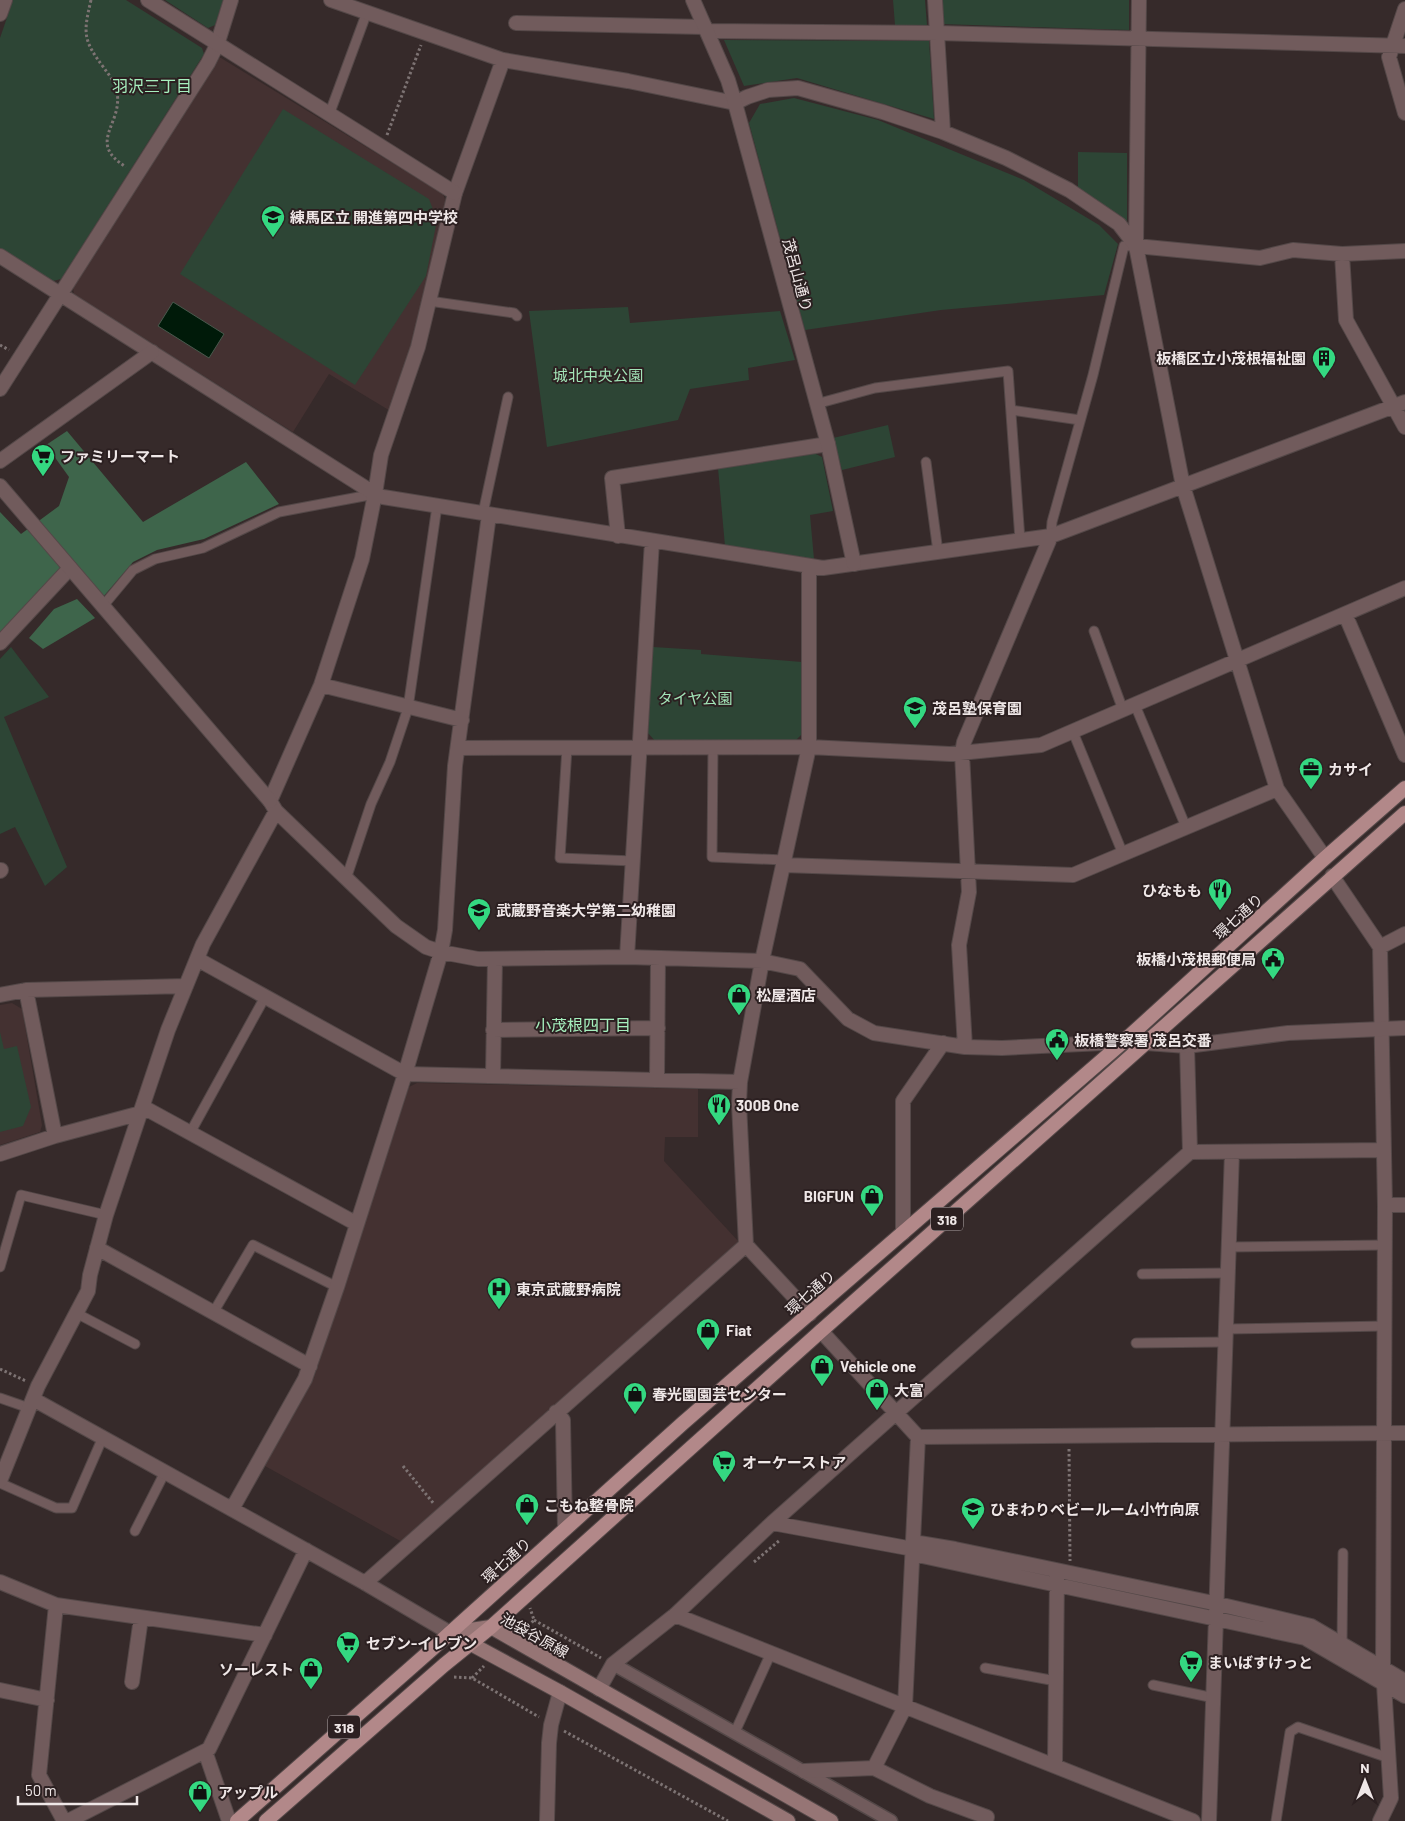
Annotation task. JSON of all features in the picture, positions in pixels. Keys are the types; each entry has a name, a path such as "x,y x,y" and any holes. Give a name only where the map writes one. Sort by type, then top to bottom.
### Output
{"main road":[{"name":"環七通り","path":"237,1821 565,1529 903,1232 1123,1042 1325,858 1405,788"},
{"name":"318","path":"266,1821 470,1643 491,1627 821,1331 1405,813"},
{"name":"池袋谷原線","path":"450,1633 491,1627 831,1821"},
{"path":"450,1633 560,1692 788,1821"},
{"path":"549,1660 562,1683 560,1692"}],"street":[{"path":"0,14 5,0"},
{"path":"148,0 455,193"},
{"path":"0,389 208,63 218,44 231,0"},
{"path":"331,0 503,60 628,81 735,104 747,97 768,90 798,88 883,112 944,132 1006,158 1069,190 1119,224 1136,246 1260,258 1293,250 1342,254 1405,250"},
{"name":"茂呂山通り","path":"693,0 728,80 735,104 828,444 854,564"},
{"path":"935,0 944,132"},
{"path":"1139,0 1136,246 1183,486 1277,789 1325,858"},
{"path":"1405,9 1399,45 1389,57 1405,113"},
{"path":"516,23 1399,45"},
{"path":"0,1482 33,1397 88,1292 96,1248 106,1215 168,1030 203,944 273,806 321,685 362,559 376,494 381,455 418,347 455,193 503,60"},
{"path":"1342,254 1346,320 1400,404 1405,427"},
{"path":"0,256 383,497 822,568 1051,536 1400,404"},
{"path":"0,461 152,352"},
{"path":"618,536 612,478 828,444"},
{"path":"0,486 273,806 396,926 410,938 426,947 478,959 627,957 762,961 800,969 848,1019 874,1034 965,1047 1034,1048 1123,1042 1187,1046 1288,1034 1405,1028"},
{"path":"232,1509 305,1379 310,1366 405,1074 441,952 445,930 455,766 486,514"},
{"path":"965,1047 959,944 968,892 962,753 964,742 1051,536"},
{"path":"627,957 652,541"},
{"path":"809,566 809,747 762,961 740,1082 739,1104 746,1245 810,1314"},
{"path":"0,643 70,568"},
{"path":"458,748 809,747 962,753 1041,745 1405,588"},
{"path":"1345,614 1405,755"},
{"path":"321,685 462,720"},
{"path":"783,863 1072,875 1277,789"},
{"path":"1332,876 1380,947 1385,1205 1382,1668 1391,1798 1380,1821"},
{"path":"1380,947 1405,934"},
{"path":"657,1080 658,958"},
{"path":"197,959 405,1074 740,1082"},
{"path":"492,1076 495,959"},
{"path":"0,995 26,990 186,986"},
{"path":"26,990 55,1136"},
{"path":"493,1030 658,1028"},
{"path":"903,1232 903,1101 943,1044"},
{"path":"1187,1046 1190,1152"},
{"path":"0,1154 142,1110 190,1133 357,1224"},
{"path":"599,1689 613,1664 675,1615 772,1523 1190,1152 1384,1150"},
{"path":"1209,1821 1224,1435 1232,1152"},
{"path":"1385,1205 1405,1205"},
{"path":"364,1583 746,1245"},
{"path":"96,1248 310,1366"},
{"path":"821,1331 918,1437 1405,1433"},
{"path":"33,1397 450,1633"},
{"path":"556,1412 563,1420 565,1529"},
{"path":"874,1768 905,1707 918,1437"},
{"path":"772,1523 1062,1576 1217,1611 1311,1626 1405,1681"},
{"path":"68,1821 209,1749 306,1550"},
{"path":"1054,1765 1056,1681 1062,1576"},
{"path":"0,1582 56,1605 265,1635"},
{"path":"56,1605 39,1775 64,1821"},
{"path":"1217,1611 1305,1638 1405,1696"},
{"path":"675,1615 1193,1821"},
{"path":"132,1682 141,1618"},
{"path":"613,1664 891,1821"},
{"path":"0,1690 47,1700"},
{"path":"547,1821 551,1725 560,1692"},
{"path":"205,1752 229,1821"},
{"path":"804,1772 874,1768 930,1796 987,1817 986,1821"}],"lane":[{"path":"329,115 367,12"},
{"path":"1051,536 1052,522 1093,375 1124,246 1136,246"},
{"path":"429,301 514,313 517,316"},
{"path":"816,404 875,388 1008,371 1020,540"},
{"path":"486,514 508,398"},
{"path":"1011,410 1080,420"},
{"path":"926,462 938,552"},
{"path":"102,606 133,570 156,558 203,548 279,512 376,494"},
{"path":"346,879 371,804 390,762 408,708 437,506"},
{"path":"1094,631 1186,827"},
{"path":"1072,732 1123,854"},
{"path":"713,747 712,858 783,863"},
{"path":"567,748 560,858 633,861"},
{"path":"190,1133 265,997"},
{"path":"0,1267 21,1196 106,1215"},
{"path":"213,1313 253,1245 337,1287"},
{"path":"1229,1247 1384,1245"},
{"path":"1142,1274 1228,1273"},
{"path":"76,1313 135,1344"},
{"path":"1136,1343 1226,1335 1385,1326"},
{"path":"0,1398 33,1397"},
{"path":"0,1482 56,1508 72,1508 102,1437"},
{"path":"135,1531 165,1472"},
{"path":"1342,1644 1343,1553"},
{"path":"735,1732 771,1653"},
{"path":"985,1668 1056,1681"},
{"path":"1153,1685 1214,1698"},
{"path":"1276,1821 1290,1732 1298,1727 1388,1758"}],"path":[{"path":"90,0 85,26 86,38 91,51 112,78 117,91 117,107 106,142 109,152 115,160 137,174"},
{"path":"382,148 425,32"},
{"path":"0,1369 33,1397"},
{"path":"1062,1576 1069,1437"},
{"path":"402,1466 440,1512"},
{"path":"529,1606 534,1620 613,1664"},
{"path":"523,1631 534,1620"},
{"path":"472,1678 486,1663"},
{"path":"453,1676 472,1678 551,1725 728,1821"}],"shaded area":[{"name":"練馬区立 開進第四中学校","path":"218,58 221,58 443,194 448,207 416,348 392,412 329,374 293,432 74,294 73,288"},
{"path":"173,302 224,334 209,358 158,326"},
{"path":"67,431 143,522 246,462 279,504 204,539 157,550 133,562 103,597 71,560 0,636 0,512 21,534 59,506 69,477 46,445"},
{"path":"77,599 95,618 43,649 29,638 54,609"},
{"path":"12,1003 22,1009 42,1125 40,1132 0,1145 0,1005"},
{"name":"東京武蔵野病院","path":"417,1083 698,1089 698,1137 665,1137 664,1161 739,1242 404,1543 265,1466 314,1378 409,1087"}],"green space":[{"path":"13,0 126,0 202,48 204,54 61,279 53,281 0,248 0,38"},
{"path":"165,0 223,0 215,25 208,28"},
{"path":"893,0 925,0 927,25 895,25"},
{"path":"939,0 1129,0 1129,30 941,24"},
{"path":"724,40 929,41 934,119 797,78 744,86"},
{"path":"794,98 878,120 1024,180 1099,225 1118,244 1104,295 941,310 805,330 749,123 760,104"},
{"path":"283,109 429,199 437,220 426,276 355,385 180,274"},
{"path":"1078,152 1127,153 1127,223 1078,189"},
{"name":"城北中央公園","path":"628,307 630,323 780,311 795,360 748,368 749,380 690,389 678,420 547,447 529,311"},
{"path":"888,425 895,457 842,470 833,438"},
{"path":"812,452 822,457 833,511 810,515 814,559 725,546 718,468"},
{"path":"11,647 49,697 4,717 67,867 45,886 15,827 0,834 0,659"},
{"name":"タイヤ公園","path":"653,647 701,650 701,654 802,662 801,735 795,741 656,742 648,733"},
{"path":"0,1032 4,1049 17,1046 31,1107 23,1126 0,1132"}],"place":[{"name":"練馬区立 開進第四中学校","path":"273,238"},
{"name":"板橋区立小茂根福祉園","path":"1324,379"},
{"name":"ファミリーマート","path":"43,477"},
{"name":"茂呂塾保育園","path":"915,729"},
{"name":"カサイ","path":"1311,790"},
{"name":"ひなもも","path":"1220,911"},
{"name":"武蔵野音楽大学第二幼稚園","path":"479,931"},
{"name":"板橋小茂根郵便局","path":"1273,980"},
{"name":"松屋酒店","path":"739,1016"},
{"name":"板橋警察署 茂呂交番","path":"1057,1061"},
{"name":"300B One","path":"719,1126"},
{"name":"BIGFUN","path":"872,1217"},
{"name":"東京武蔵野病院","path":"499,1310"},
{"name":"Fiat","path":"708,1351"},
{"name":"Vehicle one","path":"822,1387"},
{"name":"大富","path":"877,1411"},
{"name":"春光園園芸センター","path":"635,1415"},
{"name":"オーケーストア","path":"724,1483"},
{"name":"こもね整骨院","path":"527,1526"},
{"name":"ひまわりベビールーム小竹向原","path":"973,1530"},
{"name":"セブン-イレブン","path":"348,1664"},
{"name":"まいばすけっと","path":"1191,1683"},
{"name":"ソーレスト","path":"311,1690"},
{"name":"アップル","path":"200,1813"}],"district":[{"name":"羽沢三丁目","path":"152,85"},
{"name":"小茂根四丁目","path":"583,1024"}]}
